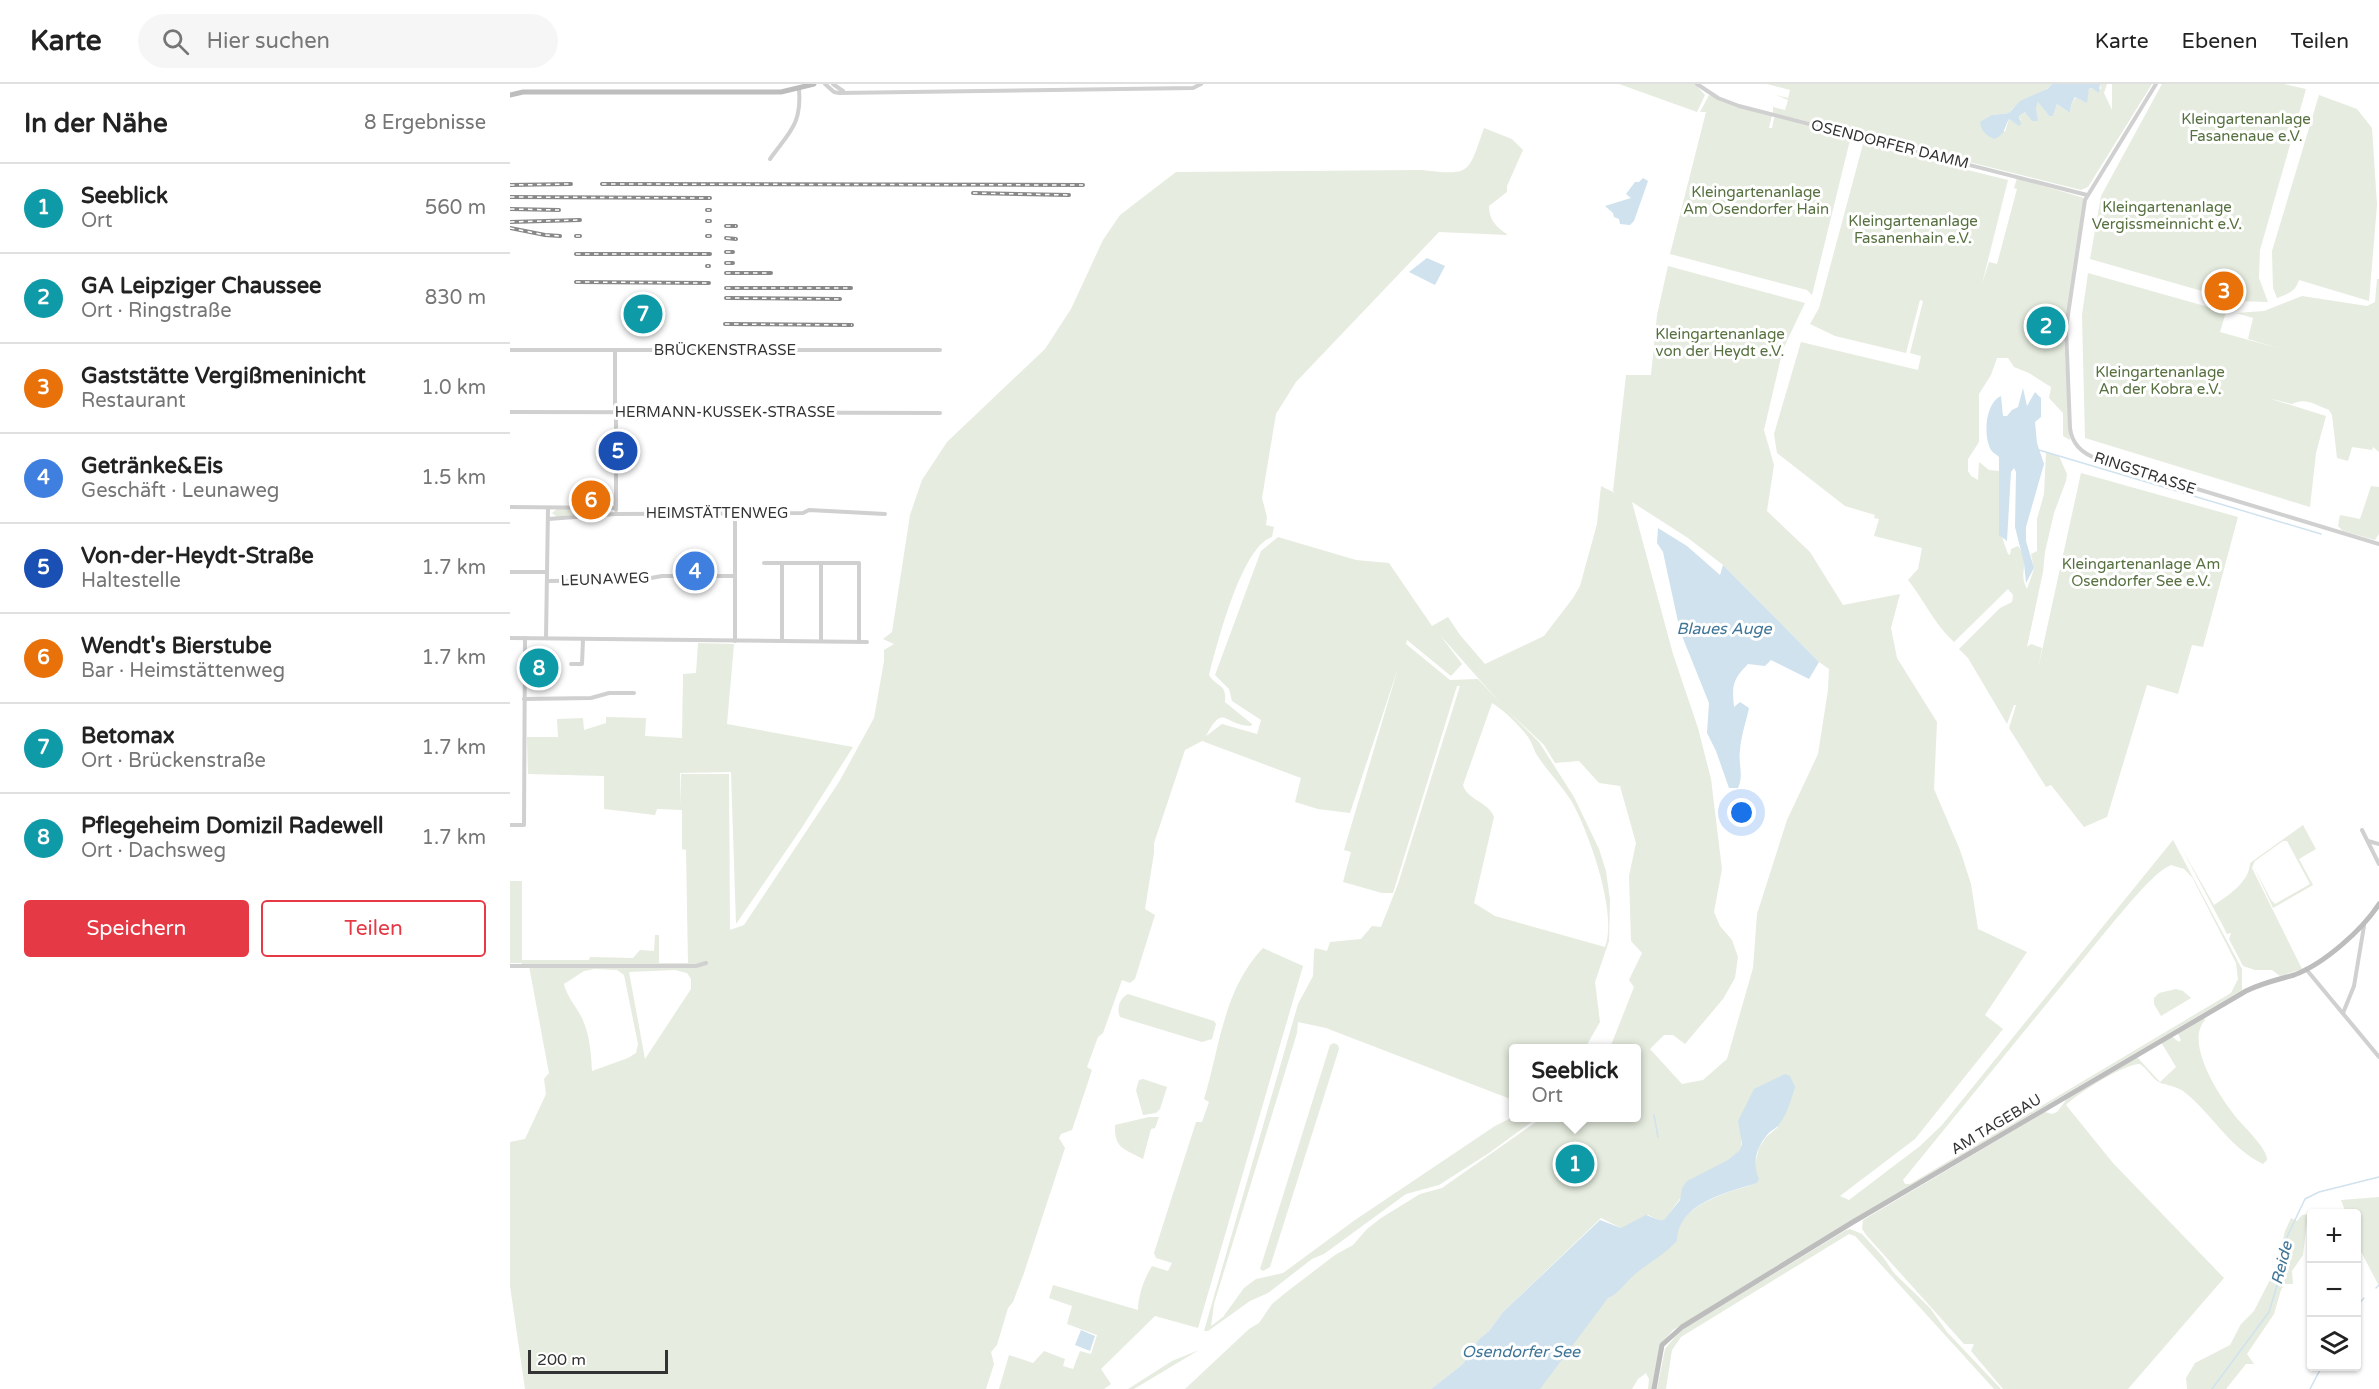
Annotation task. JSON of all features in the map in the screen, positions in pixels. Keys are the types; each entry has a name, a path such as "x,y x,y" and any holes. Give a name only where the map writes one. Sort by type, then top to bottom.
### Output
{"street":[{"path":"510,95 522,92 758,93 781,92 814,84"},
{"path":"825,84 834,92 1165,89 1193,88 1202,84"},
{"path":"833,84 843,91"},
{"name":"OSENDORFER DAMM","path":"1697,84 1709,93 1739,106 2087,195"},
{"name":"RINGSTRASSE","path":"2156,84 2087,195 2066,328 2070,428 2076,446 2086,454 2098,459 2379,544"},
{"path":"522,92 524,85"},
{"path":"770,159 796,124 801,107 802,86"},
{"name":"BRÜCKENSTRASSE","path":"510,350 940,350"},
{"path":"615,350 616,514"},
{"name":"HERMANN-KUSSEK-STRASSE","path":"510,412 940,413"},
{"path":"510,507 616,508"},
{"path":"546,638 548,508"},
{"name":"HEIMSTÄTTENWEG","path":"548,519 616,514 803,513 809,510 885,514"},
{"path":"735,512 735,641"},
{"path":"764,563 859,563 860,642"},
{"path":"782,564 782,641"},
{"path":"820,564 821,641"},
{"name":"LEUNAWEG","path":"510,572 547,572"},
{"name":"LEUNAWEG","path":"547,581 640,580 662,576 735,576"},
{"path":"510,638 867,642"},
{"path":"510,825 524,825 525,638"},
{"path":"571,664 582,664 583,639"},
{"path":"525,699 591,698 609,693 634,693"},
{"path":"2362,830 2379,864"},
{"path":"2367,840 2379,844"},
{"name":"AM TAGEBAU","path":"1654,1389 1662,1345 1682,1327 1861,1218 2246,991 2269,980 2306,969 2364,926 2379,904"},
{"path":"2343,1013 2354,986 2365,932 2364,926"},
{"path":"510,966 696,966 706,963"},
{"path":"2306,969 2379,1057"}],"green space":[{"path":"1619,84 1695,84 1705,95 1697,112"},
{"path":"1767,84 2052,84 2042,92 2018,104 2009,113 1992,115 2005,132 2009,119 2014,122 2021,120 2019,116 2025,112 2037,121 2038,102 2049,116 2053,116 2057,104 2070,113 2071,105 2076,97 2083,101 2087,98 2089,88 2101,89 2100,84 2107,84 2104,93 2112,110 2112,84 2152,84 2088,187 2081,190 1773,113 1773,107 1785,110 1788,100 1776,95 1788,98 1790,90"},
{"name":"Kleingartenanlage Vergissmeinnicht e.V.","path":"2162,84 2284,84 2306,89 2260,250 2259,278 2268,302 2237,301 2090,259 2101,196"},
{"name":"Kleingartenanlage Am Osendorfer Hain","path":"1709,95 1772,115 1769,128 1772,128 1774,118 1777,116 1851,136 1812,295 1807,290 1670,254 1706,112 1700,112"},
{"path":"2319,95 2357,109 2372,128 2377,205 2369,301 2299,280 2291,292 2277,298 2273,288 2272,251"},
{"name":"Kleingartenanlage von der Heydt e.V.","path":"1484,128 1512,139 1523,150 1507,186 1507,192 1489,206 1494,223 1508,235 1439,232 1296,382 1276,414 1262,498 1267,517 1266,525 1274,527 1272,537 1261,545 1250,559 1241,577 1224,621 1209,675 1223,689 1225,702 1252,724 1251,726 1241,725 1221,718 1206,736 1222,724 1257,734 1261,720 1232,701 1229,689 1215,675 1261,551 1278,537 1356,560 1389,563 1432,626 1448,617 1485,664 1544,636 1580,586 1597,524 1601,486 1615,493 1613,491 1626,375 1651,375 1657,315 1668,266 1805,303 1783,349 1764,430 1774,465 1767,511 1810,552 1843,605 1900,594 1891,628 1897,658 1937,722 1934,789 1960,850 1971,884 1978,929 2027,952 1985,1015 2003,1029 1915,1139 1840,1196 1849,1200 1920,1146 1942,1125 2173,840 2242,969 2242,990 1884,1201 1673,1330 1661,1344 1652,1389 1648,1389 1649,1379 1646,1373 1638,1379 1632,1389 1539,1389 1602,1304 1692,1211 1701,1204 1723,1194 1757,1183 1754,1168 1759,1148 1766,1137 1777,1128 1792,1096 1742,1115 1741,1154 1695,1178 1663,1222 1648,1215 1625,1230 1601,1218 1503,1312 1489,1331 1479,1339 1463,1364 1431,1389 1185,1389 1249,1329 1259,1323 1272,1304 1335,1255 1353,1245 1381,1218 1420,1194 1442,1188 1536,1122 1641,1122 1641,1044 1612,1044 1634,987 1629,980 1642,953 1631,941 1629,876 1636,843 1620,786 1599,783 1579,761 1555,763 1544,745 1507,710 1539,742 1574,797 1599,849 1606,871 1610,900 1609,941 1595,982 1600,1022 1587,1044 1509,1044 1509,1098 1326,1028 1298,1022 1297,1033 1214,1304 1211,1326 1223,1317 1244,1288 1256,1279 1283,1273 1355,1220 1495,1126 1509,1119 1509,1122 1532,1122 1439,1185 1406,1194 1324,1254 1312,1259 1268,1293 1250,1301 1208,1331 1204,1331 1298,1004 1313,976 1315,948 1327,951 1330,942 1361,939 1372,926 1381,927 1398,884 1460,686 1457,686 1393,893 1382,893 1343,882 1351,852 1344,850 1399,665 1350,813 1318,809 1295,802 1301,778 1202,741 1185,750 1154,843 1145,909 1155,915 1135,979 1130,983 1122,980 1103,1033 1098,1037 1087,1067 1092,1070 1072,1130 1061,1134 1059,1138 1065,1148 1024,1273 1013,1302 1008,1308 997,1345 991,1352 994,1364 986,1389 525,1389 510,1286 510,1142 525,1139 546,1094 544,1079 549,1073 529,966 522,966 522,963 510,963 510,881 522,881 522,960 633,958 640,950 654,951 655,935 659,935 659,963 688,963 686,850 682,849 682,810 657,809 655,815 604,809 604,776 528,774 527,737 558,737 557,719 583,718 584,730 606,723 606,717 646,718 645,736 682,738 683,674 696,673 698,643 734,644 727,724 853,747 801,829 736,924 731,772 680,773 681,807 681,774 729,774 730,930 744,925 839,782 874,718 884,650 894,644 883,639 892,632 910,515 922,480 947,442 1045,349 1071,309 1103,240 1120,215 1176,172 1422,170 1451,172 1466,168 1475,154","holes":["1632,502 1688,538 1723,565 1819,662 1829,669 1818,754 1787,820 1757,914 1753,968 1727,1059 1703,1080 1682,1084 1650,1049 1664,1035 1673,1035 1685,1044 1723,999 1735,978 1738,957 1732,940 1720,926 1714,912 1722,869 1711,779 1698,728 1673,654","1440,635 1503,706 1478,679 1450,680 1406,644 1407,640 1451,676 1462,664","1492,703 1512,719 1528,737 1537,756 1568,796 1579,816 1600,873 1605,894 1608,914 1605,947 1495,916 1474,903 1494,817 1488,808 1465,790 1463,785","2171,865 2184,869 2192,877 2236,963 2238,979 2231,993 1910,1184 1905,1184 1903,1180 2106,931 2137,895","617,970 624,975 638,1044 636,1053 628,1058 592,1071 587,1031 564,984 584,971","675,970 687,973 691,979 691,989 645,1059 629,972"]},
{"path":"1863,144 2008,180 1982,284 1989,262 1997,264 2017,189 2014,188 2017,178 2084,198 2064,335 2038,328 2038,323 2033,322 2032,326 2035,330 2064,336 2070,440 2063,436 2063,413 2049,398 2051,387 2029,373 2014,367 2008,358 1997,358 1991,375 1979,394 1979,442 1968,459 1968,471 1978,480 1979,462 1989,470 2000,471 2001,534 2008,554 2010,555 2011,549 2018,546 2022,553 2023,577 2027,589 2034,569 2031,554 2037,551 2037,519 2044,494 2046,452 2059,456 2067,474 2054,513 2027,647 2031,644 2042,648 2038,669 2081,473 2238,517 2203,647 2192,645 2178,694 2147,685 2107,817 2084,827 2051,785 2046,787 2009,728 2016,705 2014,705 2007,724 1968,658 1959,649 2000,608 2012,602 2013,595 2008,589 1954,642 1941,628 1908,580 1918,569 1922,548 1874,536 1879,519 1874,518 1875,515 1845,506 1777,453 1774,434 1801,342 1918,370 1921,356 1910,353 1923,301 1920,300 1906,353 1835,336 1810,324 1819,308"},
{"name":"Kleingartenanlage An der Kobra e.V.","path":"2088,273 2226,312 2220,332 2281,349 2248,339 2253,318 2236,313 2264,311 2302,296 2367,306 2375,302 2377,279 2379,279 2379,452 2373,447 2372,450 2352,447 2348,461 2337,458 2332,415 2329,410 2302,401 2292,404 2268,398 2326,416 2316,453 2310,507 2085,438 2082,315"},
{"path":"2371,486 2379,487 2379,534 2375,540 2343,531 2338,526 2340,515 2360,519"},
{"path":"557,509 611,510 557,517 552,513"},
{"path":"2303,825 2316,849 2299,859 2313,885 2273,908 2254,867 2275,904 2310,884 2287,841 2283,841 2255,861 2252,868 2302,969 2280,976 2272,970 2255,970 2243,966 2229,939 2231,933 2227,934 2181,847 2214,905 2232,893 2242,882 2250,863"},
{"path":"1263,948 1303,966 1198,1328 1155,1316 1101,1369 1111,1384 1104,1389 999,1389 1009,1355 1033,1363 1044,1351 1065,1359 1063,1366 1073,1369 1080,1351 1091,1354 1097,1335 1067,1324 1072,1306 1049,1298 1053,1285 1138,1310 1142,1288 1152,1266 1168,1271 1172,1263 1156,1258 1154,1253 1196,1122 1202,1122 1209,1102 1204,1099 1224,1020 1239,982"},
{"path":"2176,989 2183,991 2191,998 2161,1016 2154,1004 2154,998 2159,993"},
{"path":"1128,994 1214,1021 1216,1024 1212,1039 1202,1042 1120,1017 1118,1010 1120,1004"},
{"path":"2204,1017 2199,1042 2206,1070 2235,1116 2264,1150 2267,1160 2263,1164 2240,1149 2183,1091 2157,1081 2140,1064 2123,1069 2102,1080 2066,1105 2113,1163 2224,1278 2128,1389 2003,1389 1971,1351 1974,1344 1964,1344 1867,1236 1862,1229 1863,1220 2045,1112 2052,1114 2057,1112 2067,1099 2137,1057 2160,1082 2176,1067 2161,1042 2171,1036 2179,1042 2181,1040 2178,1034"},
{"path":"1334,1043 1339,1049 1270,1267 1263,1271 1260,1269 1330,1045"},
{"path":"1143,1079 1167,1087 1160,1109 1156,1113 1143,1115 1136,1090 1139,1080"},
{"path":"1159,1117 1155,1128 1151,1129 1143,1159 1119,1144 1116,1139 1115,1125"},
{"path":"2379,1197 2379,1286 2361,1252 2361,1209 2344,1209 2341,1200"},
{"path":"2307,1214 2303,1255 2292,1271 2293,1284 2285,1284 2281,1290 2274,1314 2247,1354 2254,1364 2246,1364 2226,1389 2187,1389 2186,1378 2195,1363 2230,1345 2241,1324 2254,1311 2276,1268 2285,1231 2291,1218 2297,1221 2302,1215"},
{"path":"1850,1229 1862,1234 1894,1273 1930,1308 1947,1332 2001,1389 1994,1389 1855,1236 1849,1234 1681,1337 1672,1350 1666,1389 1657,1389 1665,1349 1681,1330"},
{"path":"1199,1350 1134,1389 1128,1389 1172,1361"}],"water":[{"path":"2052,84 2100,84 2099,93 2089,88 2087,103 2075,97 2070,113 2057,104 2053,116 2049,116 2038,102 2036,108 2038,121 2032,121 2025,112 2019,116 2021,124 2019,126 2009,119 2002,133 1994,139 1983,130 1980,122 1992,115 2009,113 2020,101 2047,89"},
{"path":"1643,178 1648,181 1634,221 1630,225 1620,224 1619,219 1614,217 1605,206 1631,198 1626,194 1635,182"},
{"path":"1427,258 1445,266 1435,285 1409,272"},
{"path":"2023,388 2027,406 2035,392 2041,398 2041,417 2035,422 2037,443 2044,464 2026,527 2026,541 2034,568 2026,583 2024,563 2015,527 2016,472 2014,468 2011,472 2007,541 1999,535 1999,457 1988,444 1986,429 1989,412 1996,400 2001,396 2003,416 2007,416 2018,407"},
{"name":"Blaues Auge","path":"1658,528 1687,546 1720,575 1723,565 1819,662 1809,679 1771,660 1765,666 1748,664 1736,679 1733,688 1734,707 1740,702 1749,708 1742,734 1741,779 1738,788 1729,788 1707,733 1709,703 1680,631 1663,552 1657,543"},
{"name":"Osendorfer See","path":"1785,1074 1790,1076 1795,1087 1784,1117 1760,1145 1756,1162 1759,1179 1757,1183 1706,1201 1686,1217 1679,1228 1677,1241 1608,1298 1540,1389 1431,1389 1463,1364 1479,1339 1489,1331 1503,1312 1600,1220 1621,1228 1646,1215 1664,1220 1680,1200 1682,1188 1687,1181 1728,1160 1740,1150 1742,1144 1738,1121 1754,1089"},
{"path":"1081,1330 1095,1336 1090,1351 1075,1345"}],"waterway":[{"path":"2039,450 2321,534"},
{"path":"1654,1115 1658,1137"},
{"name":"Reide","path":"2212,1389 2269,1312 2282,1269 2285,1241 2305,1199 2319,1192 2379,1177"},
{"path":"2376,1288 2379,1285"},
{"path":"2361,1301 2364,1298"},
{"path":"2310,1389 2319,1371"}],"railway":[{"path":"510,185 571,184"},
{"path":"602,184 1083,185"},
{"path":"973,193 1069,195"},
{"path":"510,197 710,198"},
{"path":"510,209 559,210"},
{"path":"510,222 580,220"},
{"path":"726,226 736,226"},
{"path":"510,228 560,236"},
{"path":"726,238 736,239"},
{"path":"726,252 733,252"},
{"path":"576,254 710,254"},
{"path":"726,263 733,263"},
{"path":"726,273 771,273"},
{"path":"576,282 709,283"},
{"path":"726,288 851,288"},
{"path":"726,298 840,299"},
{"path":"725,324 852,325"}],"place":[{"name":"Gaststätte Vergißmeninicht","path":"2224,291"},
{"name":"Betomax","path":"643,314"},
{"name":"GA Leipziger Chaussee","path":"2046,326"},
{"name":"Von-der-Heydt-Straße","path":"618,451"},
{"name":"Wendt's Bierstube","path":"591,500"},
{"name":"Getränke&Eis","path":"695,571"},
{"name":"Pflegeheim Domizil Radewell","path":"539,668"},
{"name":"Seeblick","path":"1575,1164"}],"park label":[{"name":"Kleingartenanlage Fasanenaue e.V.","path":"2246,128"},
{"name":"Kleingartenanlage Fasanenhain e.V.","path":"1913,230"},
{"name":"Kleingartenanlage Am Osendorfer See e.V.","path":"2141,572"}]}
